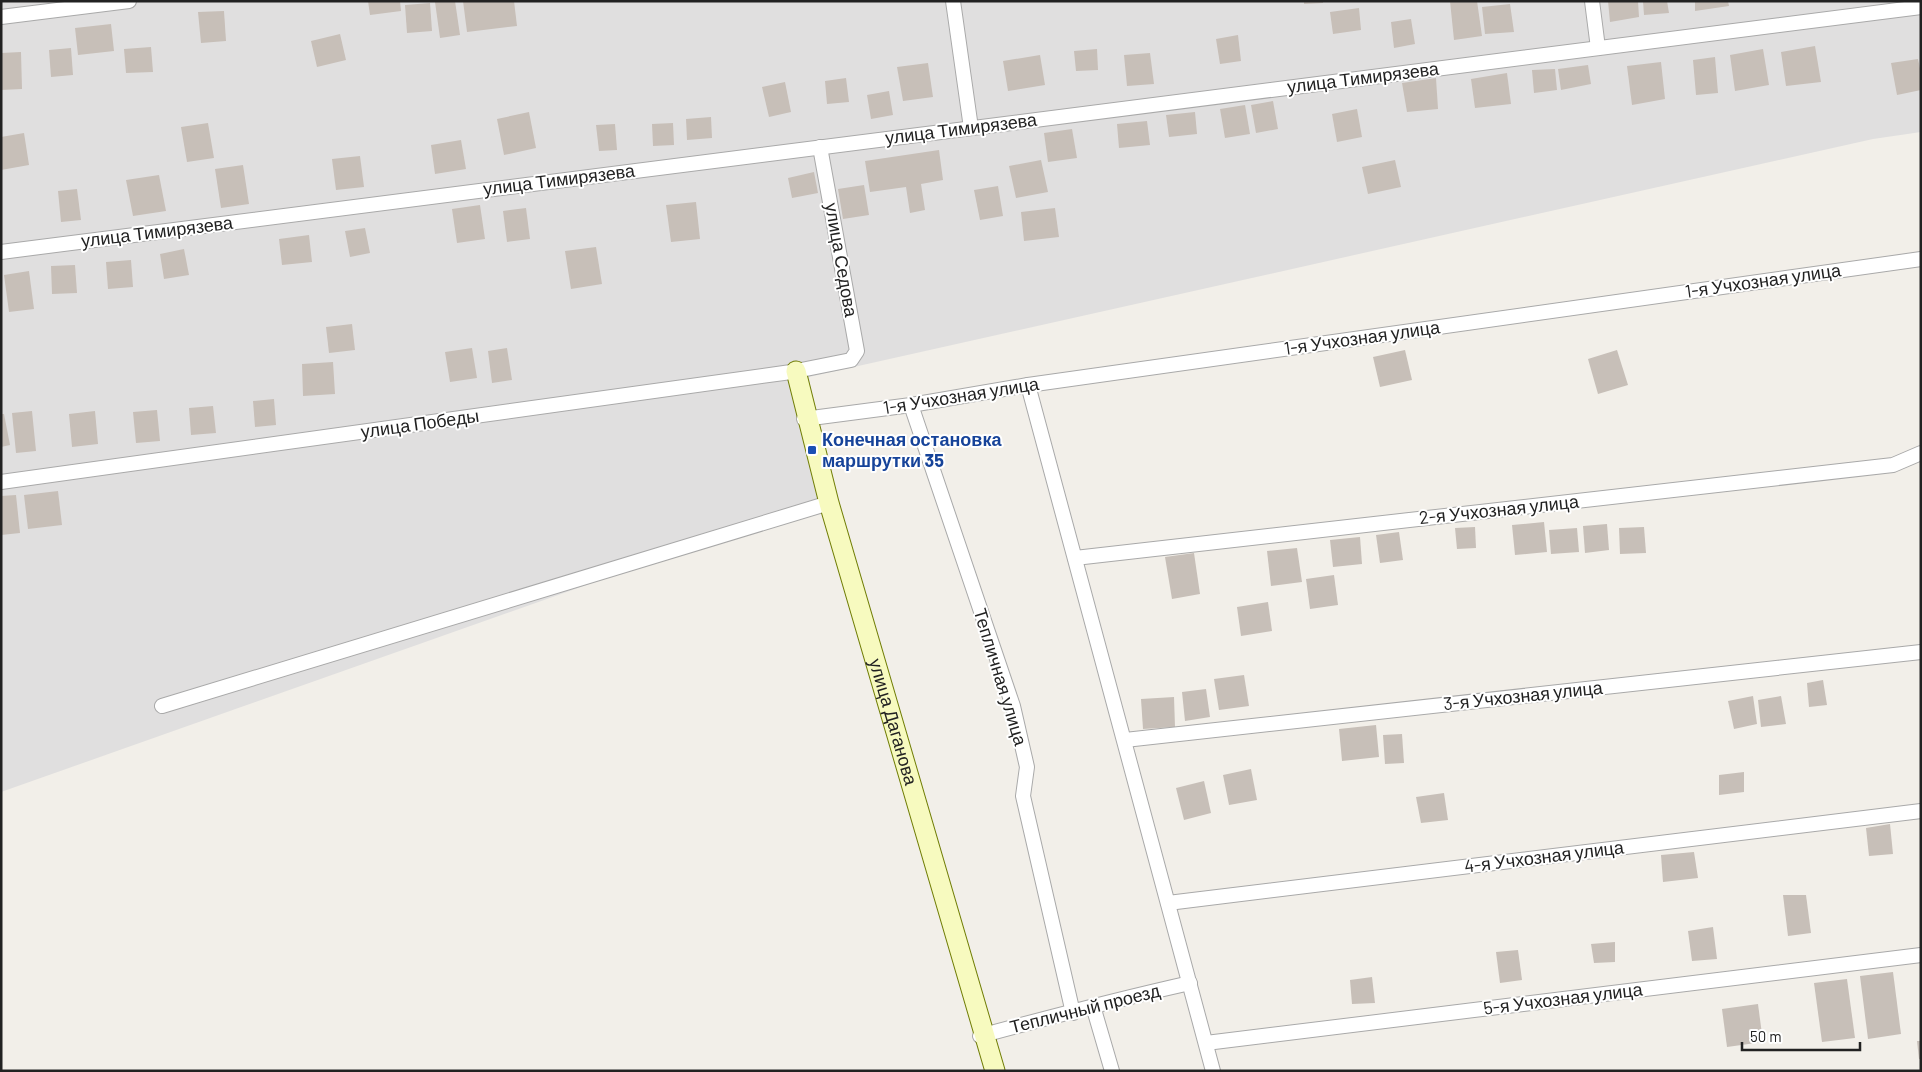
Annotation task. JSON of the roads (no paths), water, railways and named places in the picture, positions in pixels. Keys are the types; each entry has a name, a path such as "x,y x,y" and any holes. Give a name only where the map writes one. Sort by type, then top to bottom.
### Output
{"main road":[{"name":"улица Даганова","path":"793,372 827,503 991,1071"},
{"name":"улица Даганова","path":"982,1035 995,1071"}],"street":[{"path":"1,17 129,1"},
{"path":"953,1 971,128"},
{"path":"1592,1 1598,48"},
{"name":"улица Тимирязева","path":"1,252 1921,7"},
{"name":"улица Седова","path":"820,147 857,351 851,360 839,363"},
{"name":"1-я Учхозная улица","path":"806,418 911,405 1028,386 1921,259"},
{"name":"улица Победы","path":"1,482 793,372 839,363"},
{"path":"1028,386 1213,1071"},
{"name":"Тепличная улица","path":"911,405 1013,706 1026,767 1023,796 1073,1013"},
{"name":"2-я Учхозная улица","path":"1075,558 1893,465 1921,454"},
{"path":"162,706 827,503"},
{"name":"3-я Учхозная улица","path":"1125,740 1921,652"},
{"name":"4-я Учхозная улица","path":"1168,903 1921,811"},
{"name":"5-я Учхозная улица","path":"1206,1043 1921,955"},
{"name":"Тепличный проезд","path":"982,1035 1190,983"},
{"path":"1092,1006 1112,1071"}],"place":[{"name":"Конечная остановка маршрутки 35","path":"812,450"}]}
